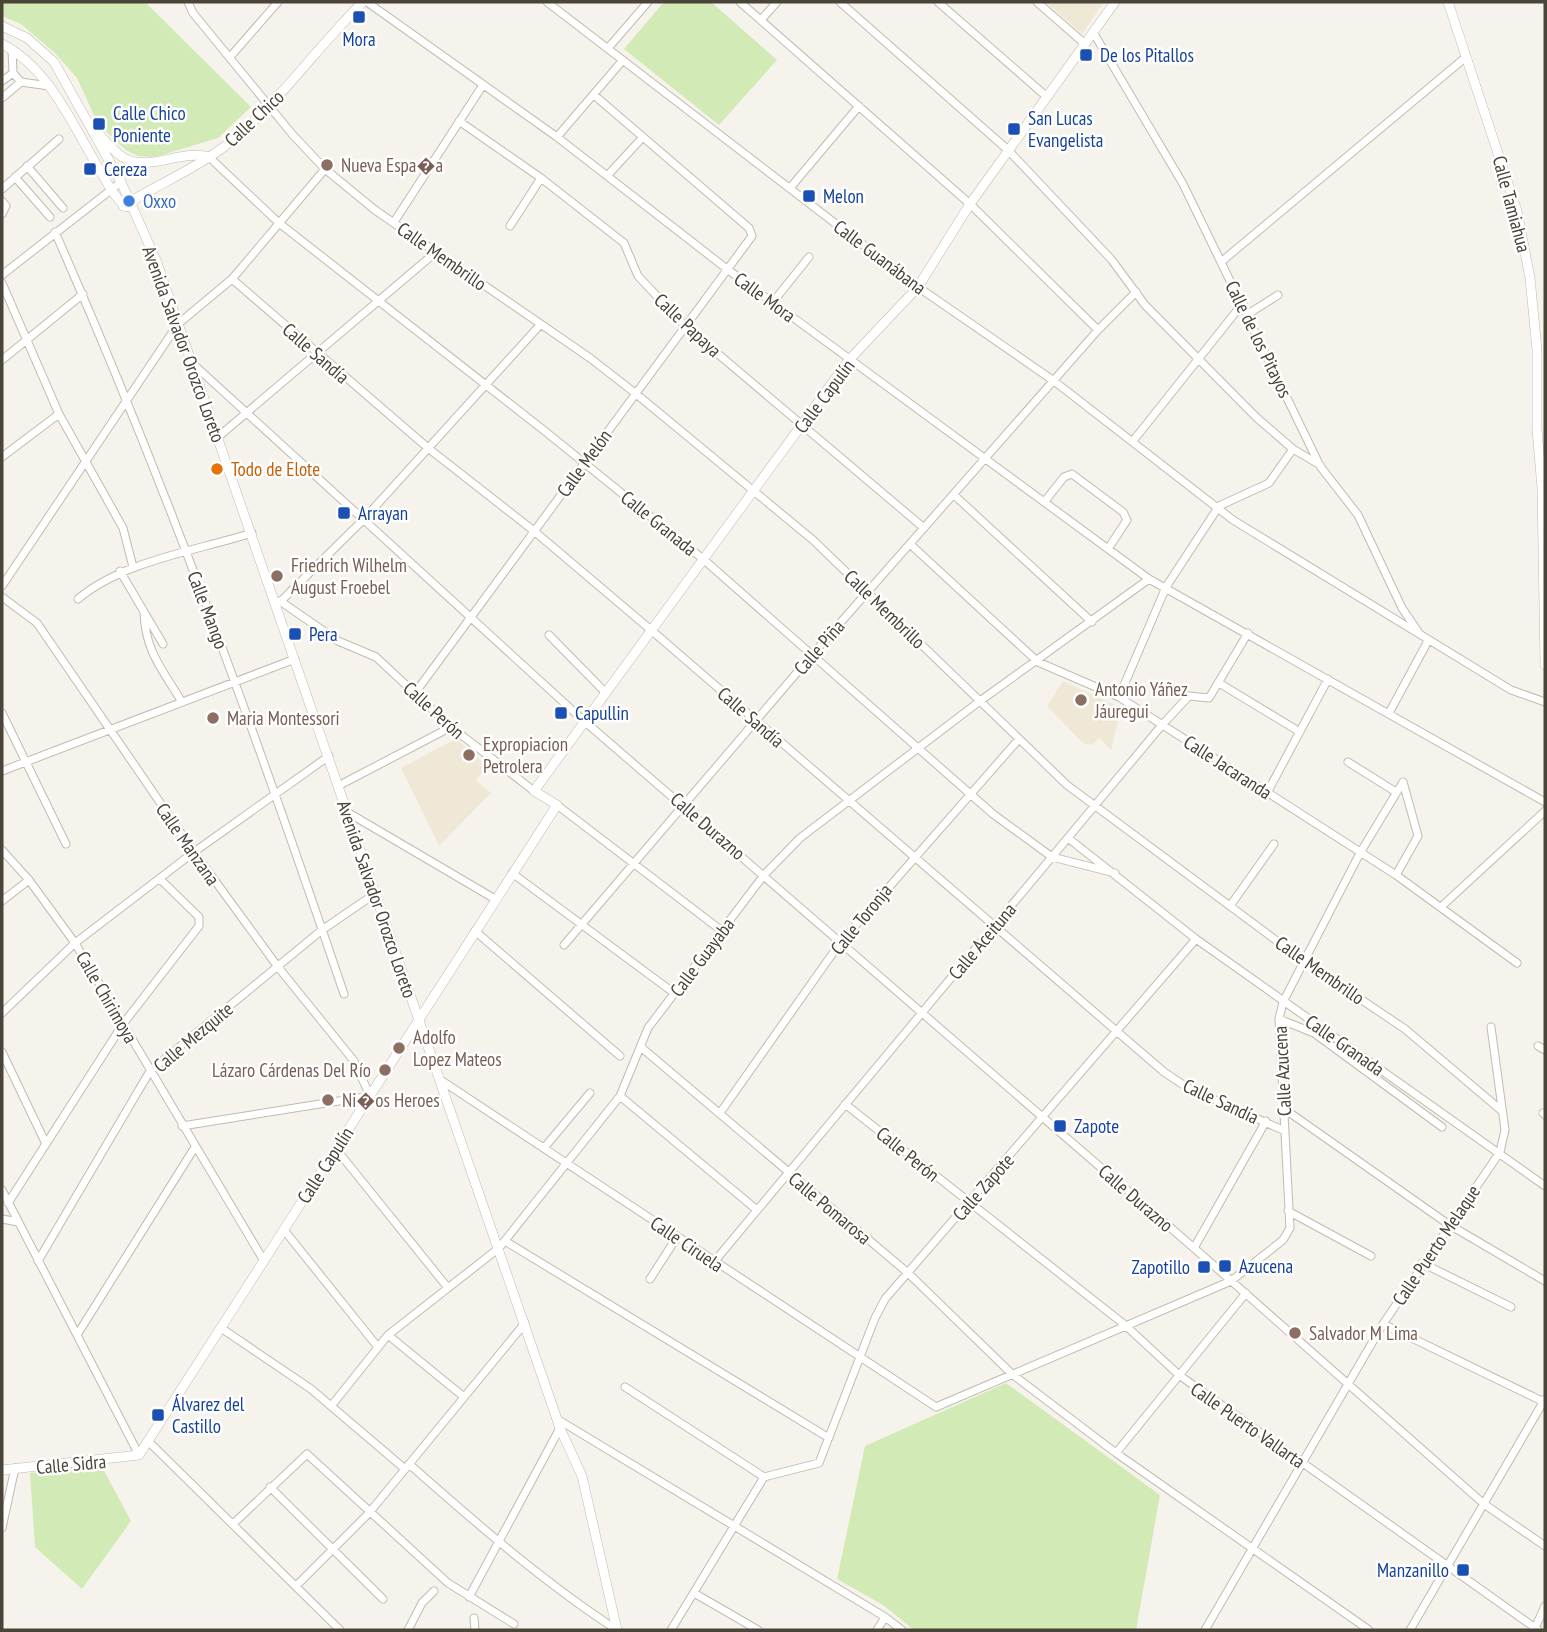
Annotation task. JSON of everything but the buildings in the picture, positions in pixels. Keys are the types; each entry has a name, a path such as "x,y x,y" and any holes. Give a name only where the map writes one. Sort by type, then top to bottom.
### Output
{"street":[{"name":"Calle Membrillo","path":"188,2 193,13 292,134 325,169 394,222 635,393 813,540 1067,785 1304,961 1405,1029 1502,1111"},
{"path":"230,57 278,2"},
{"name":"Calle Mora","path":"365,2 557,137 727,269 1149,579 1545,802"},
{"name":"Calle Chico","path":"127,203 209,157 271,106 365,2"},
{"name":"Calle Guanábana","path":"547,2 918,287 1054,381 1219,506 1233,520 1511,690 1545,702"},
{"path":"740,2 970,204 1097,330"},
{"path":"761,20 777,2"},
{"path":"840,2 1008,150 1111,259 1136,292 1198,359 1257,418 1293,449 1320,466"},
{"path":"938,2 1047,97"},
{"path":"1037,2 1085,44"},
{"name":"Calle Capulín","path":"534,791 604,691 652,630 849,360 918,287 970,204 1115,2"},
{"name":"Calle Tamiahua","path":"1448,2 1517,211 1525,246 1541,427 1545,665"},
{"path":"609,47 646,3"},
{"path":"2,26 27,38 54,62 121,182 127,203"},
{"name":"Calle de los Pitayos","path":"1093,32 1183,184 1320,466 1358,515 1402,608 1417,631 1429,642"},
{"path":"2,44 31,63 49,86 111,189 127,203"},
{"path":"12,50 13,73 20,82 49,86"},
{"path":"1221,261 1466,57"},
{"path":"557,137 623,60"},
{"path":"2,81 13,73"},
{"path":"2,98 20,82"},
{"path":"394,222 484,85"},
{"path":"594,95 643,137 607,176"},
{"path":"790,188 859,106"},
{"name":"Calle Papaya","path":"459,121 541,178 624,243 638,276 685,326 924,528"},
{"path":"90,126 125,159 147,163 198,154 209,157"},
{"name":"Calle Melón","path":"415,693 752,233 643,137"},
{"path":"2,189 59,139"},
{"name":"Calle Granada","path":"209,157 279,223 485,383 703,559 970,793 1052,858 1115,873"},
{"path":"27,166 63,208"},
{"path":"2,586 178,324 232,279 325,169"},
{"path":"15,177 50,217"},
{"path":"510,226 541,178"},
{"path":"2,275 121,182"},
{"path":"2,201 6,206 2,214"},
{"name":"Avenida Salvador Orozco Loreto","path":"127,203 156,260 252,533 279,601 295,659 418,1020 502,1245 558,1424 585,1486 617,1630"},
{"name":"Calle Mango","path":"55,232 128,399 236,681 344,994"},
{"path":"218,437 436,251"},
{"path":"773,302 809,257"},
{"name":"Calle Sandía","path":"232,279 428,448 534,531 652,630 1164,1072 1188,1088 1285,1131"},
{"path":"2,283 59,414 123,528 133,568"},
{"name":"Calle Piña","path":"564,945 867,592 1097,330 1136,292"},
{"path":"2,360 82,294"},
{"path":"1248,314 1278,295"},
{"path":"1133,441 1243,303"},
{"path":"279,601 363,520 540,324"},
{"name":"Calle Durazno","path":"192,362 583,720 1246,1293 1484,1504 1545,1546"},
{"path":"2,457 59,414"},
{"path":"1119,697 1166,587 1219,506 1269,483 1293,449"},
{"path":"1045,501 1064,477 1072,474 1123,512 1127,520 1108,549"},
{"path":"954,495 1092,622"},
{"path":"78,598 99,581 120,571 187,554 252,533"},
{"name":"Calle Jacaranda","path":"910,544 1038,662 1119,697 1396,875 1517,963"},
{"path":"120,571 163,644"},
{"name":"Calle Guayaba","path":"332,1405 388,1335 502,1245 620,1096 648,1028 764,875 800,838 980,701 1038,662 1149,579"},
{"name":"Calle Manzana","path":"2,597 37,623 194,852 278,967 354,1061 370,1096"},
{"name":"Calle Perón","path":"279,601 338,641 376,657 451,727 722,931"},
{"path":"144,612 145,637 149,648 182,702"},
{"path":"1248,633 1219,683 1300,732"},
{"path":"549,635 604,691"},
{"path":"1389,713 1429,642"},
{"path":"2,771 295,659"},
{"path":"1267,793 1328,679"},
{"name":"Calle Aceituna","path":"714,1262 1162,725 1187,697 1191,695 1206,699 1219,683"},
{"path":"2,713 66,844"},
{"path":"338,786 451,727"},
{"name":"Calle Toronja","path":"720,1113 840,943 912,857 1019,738"},
{"path":"2,1013 75,943 161,880 194,852 328,756"},
{"path":"1348,762 1396,792"},
{"name":"Calle Azucena","path":"936,1407 1231,1281 1283,1240 1290,1228 1279,1019 1283,1002 1360,853 1403,782 1418,836 1396,875"},
{"name":"Calle Capulín","path":"139,1455 557,805"},
{"path":"1442,906 1545,811"},
{"path":"348,812 495,899"},
{"name":"Calle Granada","path":"1068,838 1196,939 1545,1186"},
{"path":"1230,906 1274,845"},
{"name":"Calle Chirimoya","path":"2,850 29,880 75,943 264,1261"},
{"path":"512,873 674,993"},
{"path":"2,901 29,880"},
{"path":"8,1203 123,1024 201,922 161,880"},
{"name":"Calle Mezquite","path":"38,1262 150,1071 323,930 376,893"},
{"path":"475,931 620,1056"},
{"name":"Calle Zapote","path":"764,1477 819,1464 885,1299 1196,939"},
{"path":"1279,1019 1314,1033 1442,1127"},
{"path":"1491,1027 1502,1111 1504,1141 1500,1152"},
{"name":"Calle Pomarosa","path":"642,1048 908,1273 1012,1374 1116,1453 1369,1630"},
{"path":"2,1052 46,1144"},
{"name":"Calle Ciruela","path":"439,1079 936,1407"},
{"path":"544,1148 590,1093"},
{"path":"182,1125 370,1096"},
{"path":"620,1096 757,1210"},
{"name":"Calle Perón","path":"845,1104 970,1203"},
{"path":"1283,1108 1448,1224 1545,1281"},
{"path":"1194,1248 1266,1121"},
{"path":"77,1335 195,1147"},
{"path":"336,1149 448,1288"},
{"name":"Calle Puerto Melaque","path":"1205,1630 1383,1324 1448,1224 1500,1152"},
{"path":"2,1190 139,1455"},
{"name":"Calle Puerto Vallarta","path":"970,1203 1125,1325 1179,1375 1536,1630"},
{"path":"1288,1211 1371,1256"},
{"path":"2,1219 18,1222"},
{"path":"284,1230 377,1346"},
{"path":"650,1279 677,1237"},
{"path":"502,1245 829,1438"},
{"path":"1422,1263 1511,1307"},
{"path":"1116,1453 1246,1293"},
{"path":"296,1586 369,1514 525,1324"},
{"path":"1383,1324 1544,1401 1410,1630"},
{"path":"220,1328 332,1405 496,1541 565,1595 617,1630"},
{"path":"388,1335 464,1396"},
{"path":"625,1387 764,1477 671,1630"},
{"path":"469,1597 558,1424 735,1526 902,1630"},
{"path":"148,1441 340,1630"},
{"path":"233,1524 307,1454 369,1514 448,1583 514,1624"},
{"name":"Calle Sidra","path":"2,1470 139,1455"},
{"path":"2,1528 15,1468"},
{"path":"270,1487 383,1599"},
{"path":"408,1630 422,1603 434,1591"},
{"path":"694,1593 758,1630"},
{"path":"1536,1630 1545,1606"},
{"path":"877,1630 885,1617"},
{"path":"474,1618 475,1630"}],"shaded area":[{"path":"1046,2 1104,2 1082,34"},
{"path":"1063,681 1121,708 1111,750 1099,738 1092,745 1083,743 1047,706"},
{"path":"456,739 488,766 476,780 491,793 439,846 401,768"}],"green space":[{"path":"2,2 145,2 251,107 218,138 155,157 138,156 126,150 98,124 77,78 56,54 21,24 2,16"},
{"path":"664,2 711,2 777,60 719,125 624,49"},
{"path":"1006,1383 1160,1495 1136,1630 914,1630 883,1605 837,1579 865,1446"},
{"path":"101,1465 131,1521 82,1589 35,1547 30,1473"}],"place":[{"name":"Mora","path":"359,17"},
{"name":"De los Pitallos","path":"1086,55"},
{"name":"Calle Chico Poniente","path":"99,124"},
{"name":"San Lucas Evangelista","path":"1014,129"},
{"name":"Nueva Espa�a","path":"327,165"},
{"name":"Cereza","path":"90,169"},
{"name":"Melon","path":"809,196"},
{"name":"Oxxo","path":"129,201"},
{"name":"Todo de Elote","path":"217,469"},
{"name":"Arrayan","path":"344,513"},
{"name":"Friedrich Wilhelm August Froebel","path":"277,576"},
{"name":"Pera","path":"295,634"},
{"name":"Antonio Yáñez Jáuregui","path":"1081,700"},
{"name":"Capullin","path":"561,713"},
{"name":"Maria Montessori","path":"213,718"},
{"name":"Expropiacion Petrolera","path":"469,755"},
{"name":"Adolfo Lopez Mateos","path":"399,1048"},
{"name":"Lázaro Cárdenas Del Río","path":"385,1070"},
{"name":"Ni�os Heroes","path":"328,1100"},
{"name":"Zapote","path":"1060,1126"},
{"name":"Azucena","path":"1225,1266"},
{"name":"Zapotillo","path":"1204,1267"},
{"name":"Salvador M Lima","path":"1295,1333"},
{"name":"Álvarez del Castillo","path":"158,1415"},
{"name":"Manzanillo","path":"1463,1570"}]}
